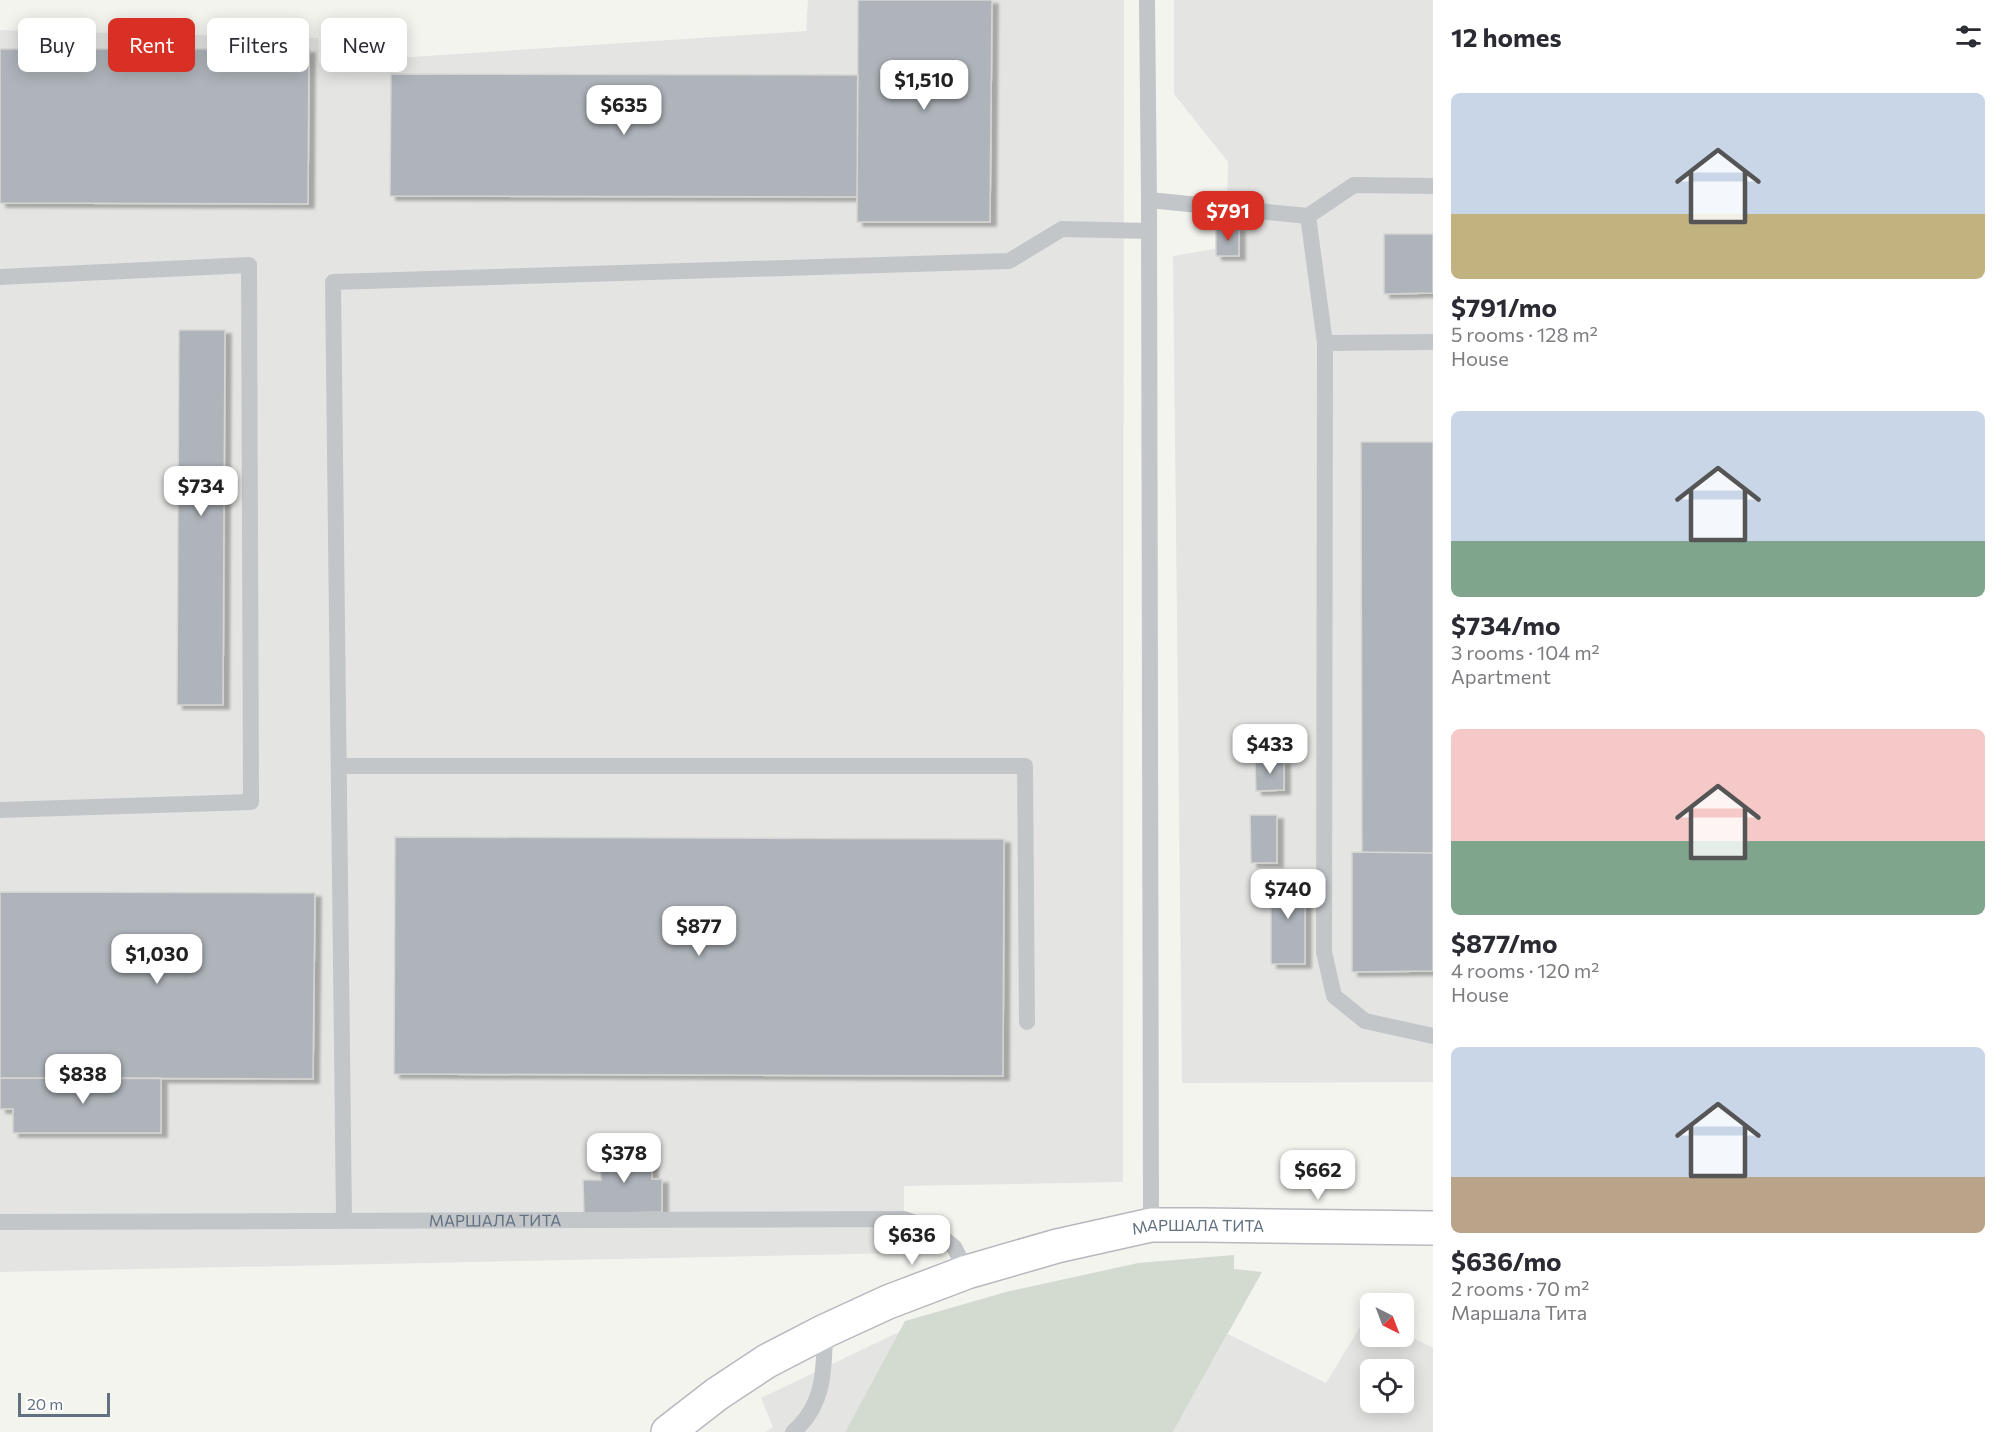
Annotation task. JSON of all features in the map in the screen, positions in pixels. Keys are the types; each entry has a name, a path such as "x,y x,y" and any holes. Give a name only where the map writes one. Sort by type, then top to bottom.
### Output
{"main road":[{"name":"МАРШАЛА ТИТА","path":"668,1432 717,1394 767,1361 825,1331 888,1302 967,1272 1057,1246 1151,1226 1202,1224 1433,1228"}],"lane":[{"path":"1147,0 1151,1226"},
{"path":"1149,200 1308,216 1354,185 1433,186"},
{"path":"1308,216 1325,343 1324,952 1334,996 1365,1021 1433,1036"},
{"path":"344,1220 333,282 1009,261 1062,229 1149,231"},
{"path":"0,277 249,265 251,790 251,802 0,810"},
{"path":"1325,343 1433,342"},
{"path":"339,766 1025,766 1027,1022"},
{"name":"МАРШАЛА ТИТА","path":"0,1222 904,1219 932,1228 954,1247 967,1272"},
{"path":"793,1432 817,1402 824,1376 825,1331"}],"shaded area":[{"path":"808,0 1124,0 1123,1182 904,1186 904,1253 0,1272 0,30 18,30 18,72 96,72 96,32 108,33 108,72 195,72 195,35 207,35 207,72 309,72 309,38 318,38 321,72 407,72 407,57 806,31"},
{"path":"1174,0 1433,0 1433,1082 1182,1083 1173,256 1226,247 1228,162 1174,94"},
{"path":"1234,1255 1234,1269 1262,1272 1173,1432 845,1432 905,1321 1006,1292 1138,1263"},
{"path":"1360,1327 1360,1347 1414,1347 1414,1338 1433,1348 1433,1432 1173,1432 1228,1334 1326,1383"},
{"path":"899,1332 845,1432 765,1432 773,1427 761,1398"}],"building":[{"path":"858,0 992,0 990,222 857,222"},
{"path":"0,49 18,49 18,72 96,72 96,49 108,49 108,72 195,72 195,49 207,49 207,72 309,72 308,204 0,203"},
{"path":"391,74 858,75 857,197 390,196"},
{"path":"1216,227 1239,227 1239,256 1216,256"},
{"path":"1384,234 1433,234 1433,293 1384,294"},
{"path":"179,330 225,330 223,705 177,705"},
{"path":"1361,442 1433,442 1433,853 1362,852"},
{"path":"1255,760 1284,760 1284,790 1256,791"},
{"path":"1250,815 1277,815 1277,863 1251,863"},
{"path":"395,837 1004,839 1003,1076 394,1074"},
{"path":"1352,852 1433,853 1433,971 1352,972"},
{"path":"1271,875 1305,875 1305,964 1271,964"},
{"path":"0,892 315,893 313,1079 0,1078"},
{"path":"0,1078 161,1078 161,1133 13,1133 13,1109 0,1109"},
{"path":"652,1148 652,1179 662,1179 662,1212 584,1214 583,1180 601,1180 600,1149"}]}
